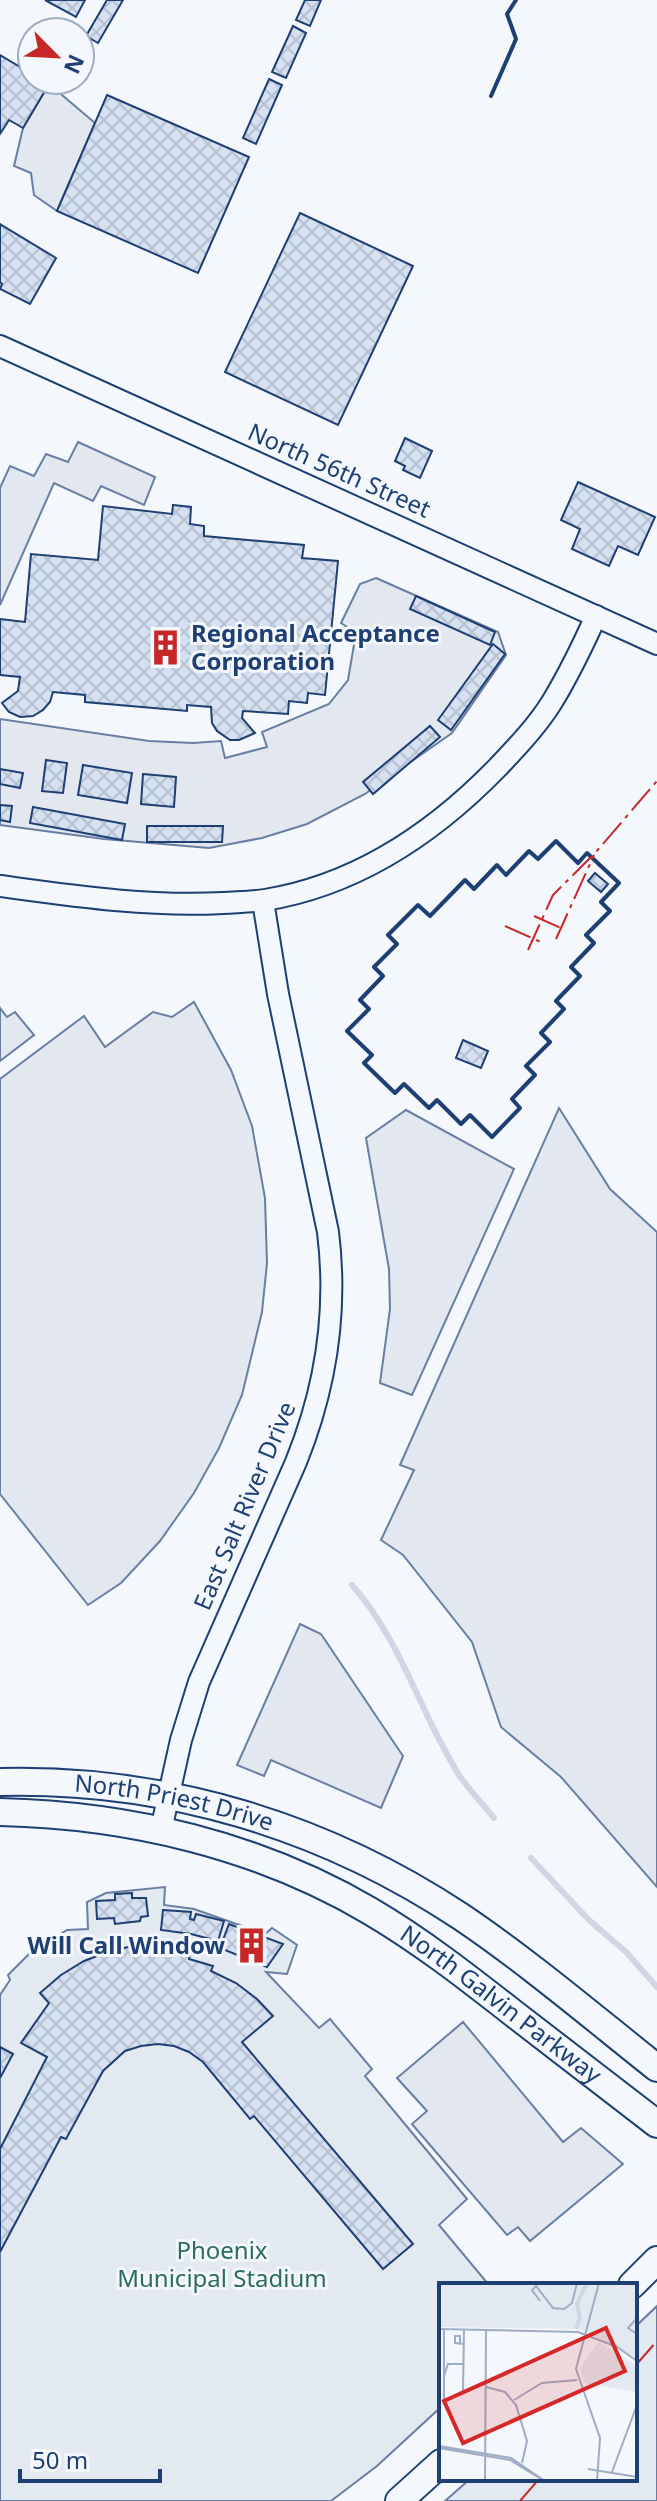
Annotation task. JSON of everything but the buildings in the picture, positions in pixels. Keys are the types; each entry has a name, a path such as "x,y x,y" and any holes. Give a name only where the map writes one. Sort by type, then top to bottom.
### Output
{"main road":[{"name":"North Priest Drive","path":"0,1782 97,1785 169,1794 278,1825 344,1851"},
{"name":"North Priest Drive","path":"0,1812 86,1817 161,1830 280,1868 340,1895"},
{"name":"North Galvin Parkway","path":"344,1851 398,1878 461,1917 657,2068"},
{"name":"North Galvin Parkway","path":"340,1895 388,1922 454,1968 657,2124"},
{"path":"634,2283 657,2260"},
{"path":"399,2501 439,2465"}],"street":[{"name":"North 56th Street","path":"0,346 657,644"},
{"path":"0,886 111,901 186,905 263,901 305,890 358,870 407,845 441,821 518,746 551,704 596,616"},
{"name":"East Salt River Drive","path":"161,1830 181,1740 199,1682 296,1462 326,1366 330,1309 328,1232 278,994 263,901"}],"green space":[{"name":"Phoenix Municipal Stadium","path":"165,1887 164,1905 194,1909 265,1934 272,1928 297,1945 287,1974 266,1972 319,2028 330,2019 372,2069 365,2076 467,2199 439,2225 487,2283 439,2283 439,2409 377,2466 331,2501 0,2501 0,1995 10,1980 8,1975 30,1953 67,1930 88,1929 87,1902 106,1893"},
{"path":"657,2306 657,2501 445,2501 468,2481 637,2481 637,2325"}],"shaded area":[{"path":"42,96 63,96 95,123 57,211 34,195 31,173 14,166 23,128"},
{"path":"78,442 155,477 144,505 101,486 93,501 54,483 0,605 0,488 10,466 34,476 46,454 68,462"},
{"path":"376,578 498,632 506,655 452,733 365,794 307,824 262,838 209,848 104,839 0,825 0,719 149,741 221,741 225,758 267,747 262,732 329,704 348,680 356,633 341,623 360,584"},
{"path":"194,1002 231,1070 252,1126 265,1198 267,1263 262,1312 242,1395 219,1448 194,1493 160,1541 121,1583 88,1605 0,1494 0,1079 84,1016 105,1047 153,1012 172,1017"},
{"path":"0,1008 7,1017 15,1012 34,1035 0,1061"},
{"path":"559,1108 610,1189 657,1232 657,1887 561,1777 501,1727 472,1642 403,1555 381,1540 414,1470 400,1465"},
{"path":"406,1110 514,1169 412,1395 380,1383 390,1309 389,1269 366,1138"},
{"path":"300,1624 321,1634 403,1756 381,1808 271,1760 264,1776 237,1765"},
{"path":"463,2022 563,2142 581,2128 623,2164 530,2241 518,2227 507,2235 412,2124 427,2111 397,2078"}],"waterway":[{"path":"352,1585 384,1629 459,1775 494,1818"},
{"path":"531,1858 657,1987"}],"wall":[{"path":"491,96 516,39 507,14 516,0"},
{"path":"556,841 578,863 587,853 619,883 601,902 610,911 586,935 594,943 571,967 580,976 556,1001 564,1009 541,1033 550,1042 526,1066 535,1075 512,1099 520,1108 492,1137 470,1115 461,1124 437,1100 429,1108 404,1084 395,1093 364,1063 372,1055 347,1031 369,1009 360,1000 383,976 374,967 397,944 388,935 418,905 430,916 465,880 474,889 497,865 506,875 529,851 538,859 556,841"}],"power":[{"path":"528,950 553,895 596,852 657,781"},
{"path":"556,939 594,855"},
{"path":"534,916 561,928"},
{"path":"505,926 543,943"},
{"path":"637,2364 657,2341"},
{"path":"520,2501 537,2481"}],"place":[{"name":"Regional Acceptance Corporation","path":"165,648"},
{"name":"Will Call Window","path":"251,1946"}]}
